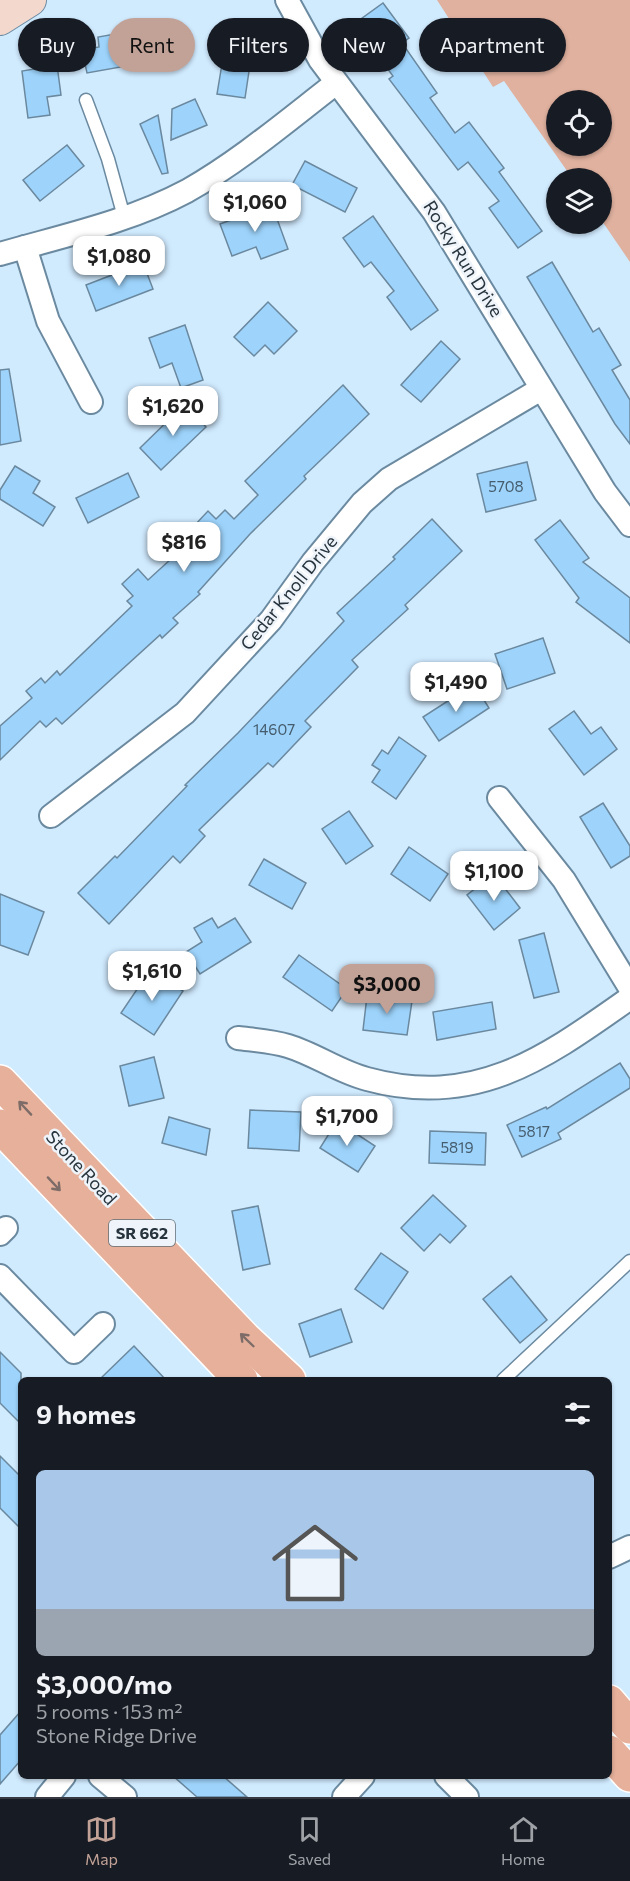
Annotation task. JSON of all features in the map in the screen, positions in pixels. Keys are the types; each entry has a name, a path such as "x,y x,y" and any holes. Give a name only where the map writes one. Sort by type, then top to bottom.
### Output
{"main road":[{"name":"Stone Road","path":"0,1082 244,1338 286,1377"},
{"name":"Stone Road","path":"0,1126 238,1377"},
{"path":"612,1706 630,1727"},
{"path":"612,1755 630,1775"}],"street":[{"path":"0,19 30,0"},
{"name":"Rocky Run Drive","path":"287,0 308,41 336,83 392,153 434,212 605,492 630,525"},
{"path":"0,254 124,217 186,191 226,167 336,83"},
{"path":"25,247 48,321 91,402"},
{"name":"Cedar Knoll Drive","path":"51,816 185,713 271,620 362,503 389,479 541,389"},
{"path":"499,798 564,880 630,988"},
{"path":"238,1038 288,1046 368,1080 414,1087 465,1084 500,1076 543,1058 630,998"},
{"path":"0,1276 74,1352 103,1324"},
{"path":"612,1556 630,1547"},
{"path":"48,1797 62,1779"},
{"path":"104,1779 125,1797"},
{"path":"344,1797 360,1779"},
{"path":"449,1779 467,1797"}],"lane":[{"path":"86,100 108,159 124,217"},
{"path":"506,1377 630,1261"}],"shaded area":[{"path":"437,0 630,0 630,262 611,234 612,168 565,168 557,156 612,156 612,90 546,90 546,141 504,81 493,87 483,72 566,72 566,18 449,18"}],"building":[{"path":"383,3 394,18 362,18"},
{"path":"108,35 108,69 96,71 96,48 99,47 98,37"},
{"path":"407,50 419,67 419,72 422,72 437,93 430,98 455,133 469,122 504,168 499,172 542,231 518,248 489,208 499,201 468,162 458,170 389,79 393,76 390,72 407,72"},
{"path":"22,72 58,72 61,95 47,97 50,115 28,118"},
{"path":"221,72 249,72 245,98 217,94"},
{"path":"195,99 207,125 171,140 172,109"},
{"path":"158,115 168,173 162,174 140,124"},
{"path":"67,145 84,166 40,201 23,180"},
{"path":"305,161 357,188 345,212 292,185"},
{"path":"272,205 288,249 261,259 256,247 232,256 220,224"},
{"path":"373,216 438,310 411,330 387,297 394,291 371,262 364,267 343,238"},
{"path":"552,262 593,332 599,328 621,365 612,370 630,400 630,444 615,424 527,277"},
{"path":"143,263 153,289 96,311 86,285"},
{"path":"268,302 297,331 274,354 265,345 254,356 234,337"},
{"path":"185,325 203,380 181,388 172,363 160,368 149,338"},
{"path":"441,341 460,359 421,402 401,385"},
{"path":"9,369 21,441 0,445 0,370"},
{"path":"343,385 369,414 304,476 306,479 250,534 198,592 200,594 173,618 178,623 162,638 160,635 62,724 56,718 46,727 40,721 0,760 0,726 32,698 26,691 41,678 45,683 57,671 60,675 132,606 127,601 133,596 122,584 138,569 148,580 184,547 179,542 208,511 216,519 225,510 234,519 258,495 245,481"},
{"path":"185,404 206,427 161,470 140,448"},
{"path":"527,462 536,500 486,512 477,474"},
{"path":"15,466 40,481 33,493 55,507 43,526 0,499 0,490"},
{"path":"128,473 139,497 88,523 76,498"},
{"path":"432,519 462,551 405,605 408,609 352,660 358,667 305,721 311,727 273,767 268,763 199,830 205,836 180,863 173,856 109,924 78,893 115,856 117,858 187,786 185,785 238,733 344,621 337,613 395,559 393,557"},
{"path":"560,520 589,558 583,562 630,598 630,643 576,602 579,598 535,540"},
{"path":"543,638 555,673 507,689 495,654"},
{"path":"474,684 489,708 439,741 423,717"},
{"path":"574,711 591,734 601,727 617,749 584,775 549,729"},
{"path":"399,737 426,756 396,799 372,782 380,770 372,765 382,750 388,754"},
{"path":"603,803 630,846 630,856 611,868 580,817"},
{"path":"349,811 373,846 346,864 322,829"},
{"path":"409,847 448,874 430,901 391,874"},
{"path":"264,859 306,883 292,909 249,885"},
{"path":"494,874 520,908 494,930 467,895"},
{"path":"0,894 44,912 28,955 0,945"},
{"path":"212,918 218,928 235,918 251,942 200,974 186,952 202,942 194,928"},
{"path":"544,933 559,992 534,998 519,940"},
{"path":"299,955 347,989 332,1011 283,977"},
{"path":"150,970 183,991 154,1035 121,1013"},
{"path":"367,996 412,1001 407,1035 363,1030"},
{"path":"492,1002 496,1029 437,1040 433,1012"},
{"path":"154,1057 164,1098 129,1106 120,1066"},
{"path":"620,1063 630,1079 630,1088 558,1133 561,1139 522,1157 507,1125 546,1107 547,1109"},
{"path":"250,1110 301,1112 299,1151 248,1148"},
{"path":"169,1117 210,1129 206,1155 162,1143"},
{"path":"337,1121 375,1146 358,1172 320,1148"},
{"path":"430,1131 486,1133 485,1165 429,1163"},
{"path":"433,1195 466,1226 450,1243 440,1234 424,1251 401,1228"},
{"path":"258,1206 270,1264 243,1270 232,1211"},
{"path":"381,1253 408,1272 383,1309 355,1289"},
{"path":"511,1276 547,1320 520,1343 483,1299"},
{"path":"341,1309 352,1342 310,1357 299,1324"},
{"path":"134,1346 163,1377 102,1377"},
{"path":"0,1352 21,1373 21,1377 18,1377 18,1421 0,1403"},
{"path":"0,1456 18,1474 18,1526 0,1508"},
{"path":"18,1714 18,1763 0,1784 0,1735"},
{"path":"176,1779 226,1779 247,1797 197,1797"}]}
